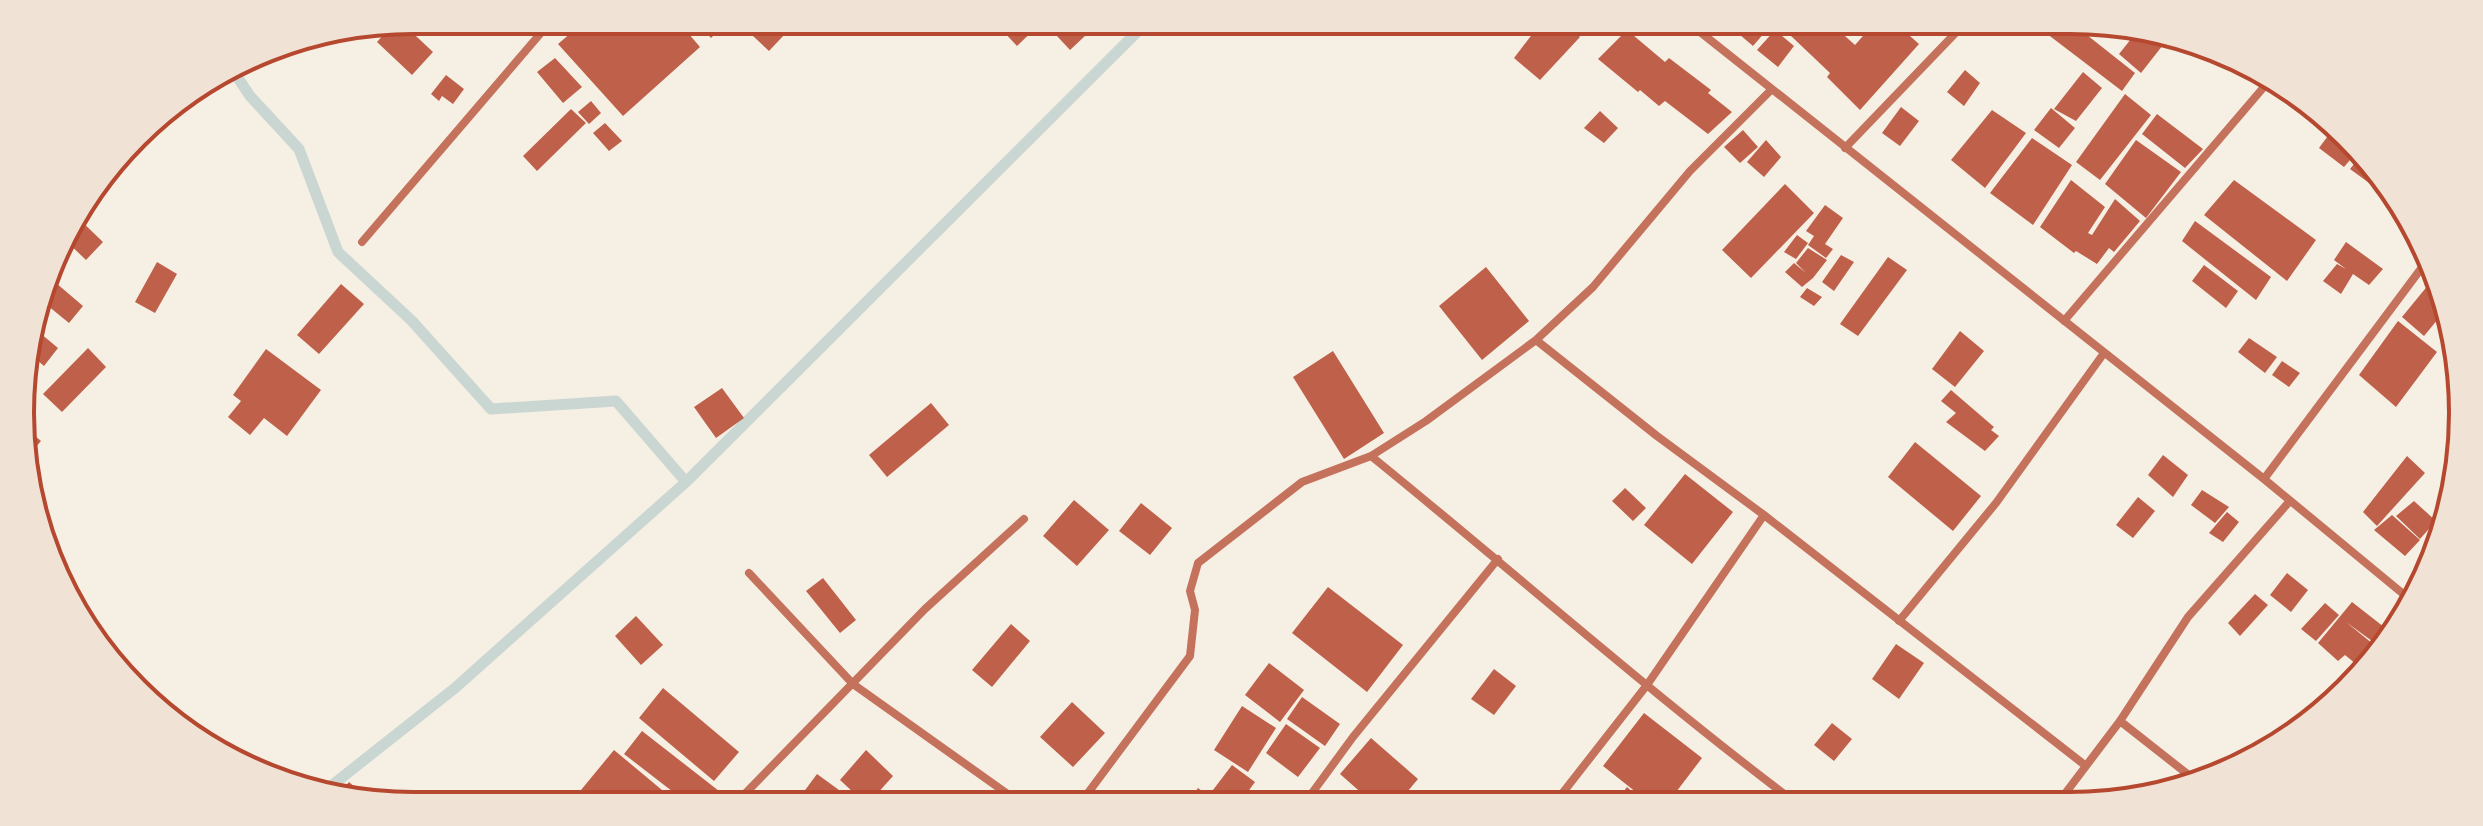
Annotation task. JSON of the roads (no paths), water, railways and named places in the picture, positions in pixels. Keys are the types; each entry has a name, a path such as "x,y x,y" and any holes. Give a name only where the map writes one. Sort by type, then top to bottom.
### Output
{"street":[{"path":"362,242 540,34"},
{"path":"1703,34 2264,479 2403,594"},
{"path":"1845,148 1955,34"},
{"path":"2064,321 2264,87"},
{"path":"1089,792 1190,656 1195,610 1190,591 1198,563 1302,482 1371,456 1426,421 1536,340 1593,287 1690,171 1772,89"},
{"path":"2264,479 2421,269"},
{"path":"1536,340 2086,766"},
{"path":"1899,621 1996,503 2104,353"},
{"path":"1371,456 1780,792"},
{"path":"2066,792 2120,721 2188,617 2289,502"},
{"path":"1563,792 1647,685 1764,515"},
{"path":"747,792 925,609 1024,519"},
{"path":"1313,792 1353,737 1498,559"},
{"path":"749,573 853,684 1005,792"},
{"path":"2120,721 2187,774"}],"waterway":[{"path":"334,784 455,688 686,482 1135,34"},
{"path":"237,77 250,96 299,149 338,252 412,321 491,409 616,401 686,482"}]}
